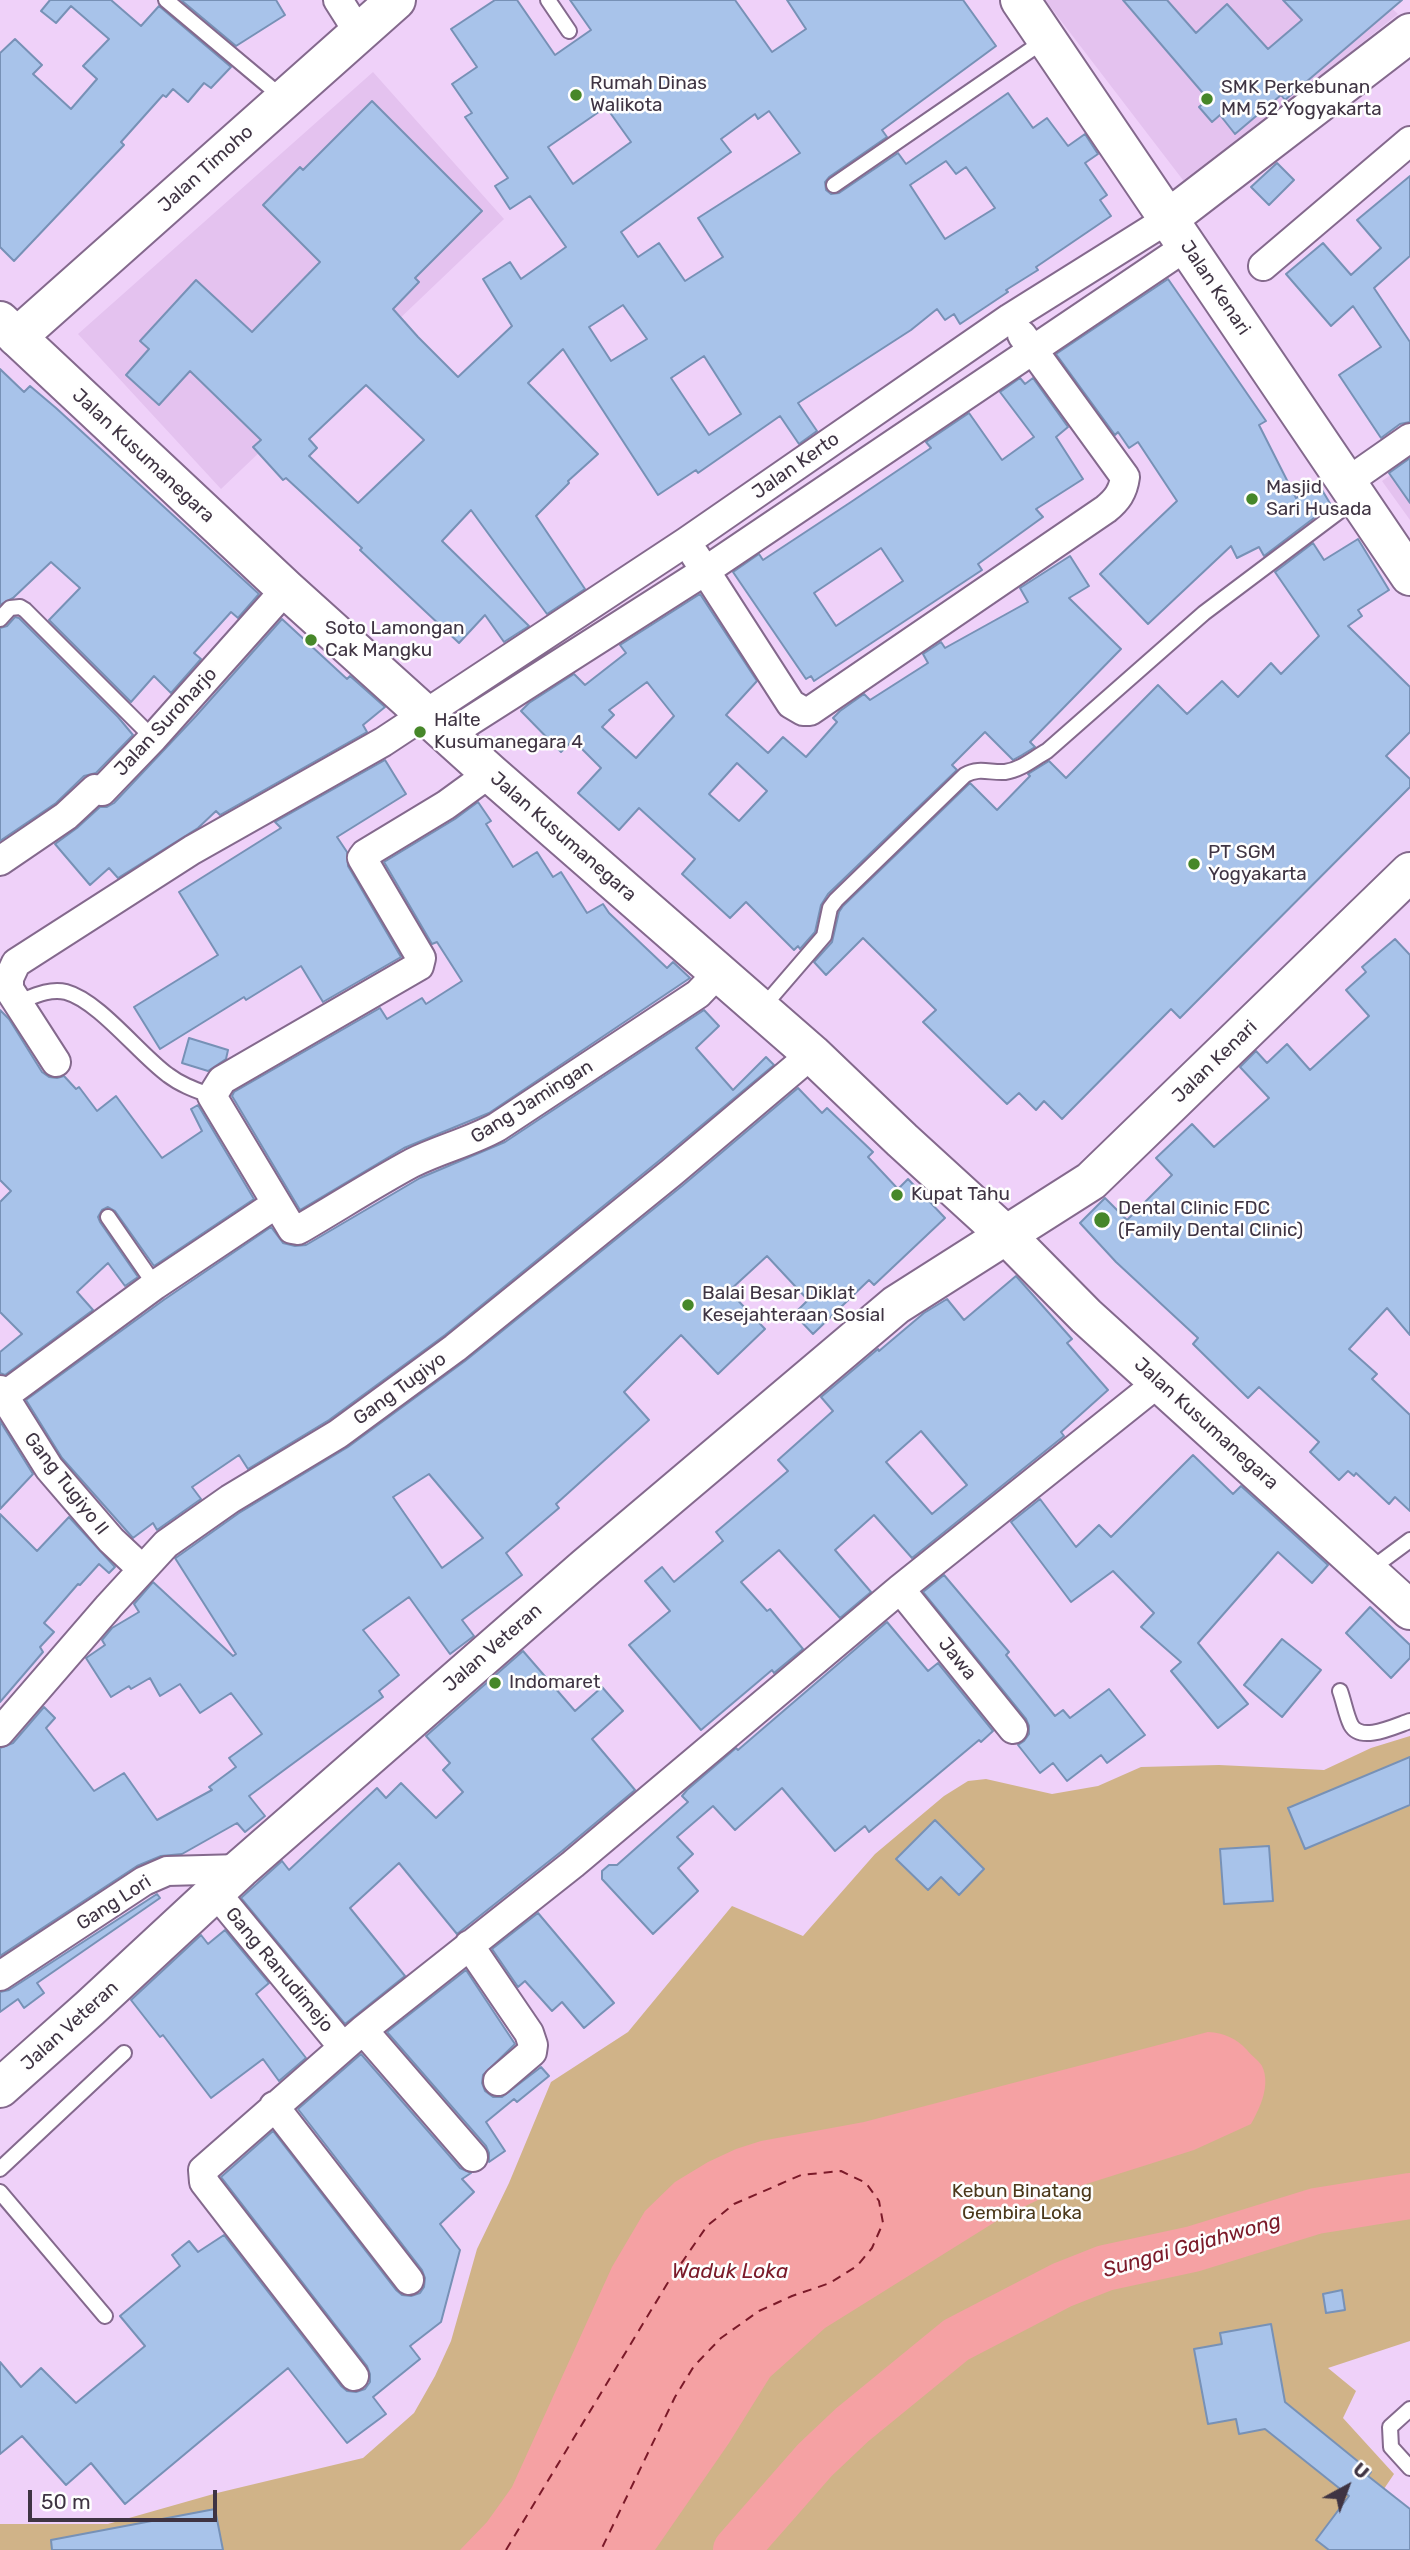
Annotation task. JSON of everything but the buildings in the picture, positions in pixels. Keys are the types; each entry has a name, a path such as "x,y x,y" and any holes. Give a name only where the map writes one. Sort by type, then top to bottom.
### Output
{"main road":[{"name":"Jalan Timoho","path":"8,329 285,99 396,0"},
{"name":"Jalan Kenari","path":"1020,0 1410,576"},
{"path":"1177,232 1410,33"},
{"name":"Jalan Kusumanegara","path":"8,329 436,725 812,1054 1006,1235 1086,1315 1410,1610"},
{"name":"Jalan Kenari","path":"1006,1235 1091,1181 1410,872"},
{"name":"Jalan Kusumanegara","path":"1006,1235 1095,1306 1410,1591"},
{"name":"Jalan Veteran","path":"0,2088 228,1881 586,1567 896,1305 1006,1235"}],"street":[{"path":"338,0 359,33"},
{"path":"1263,266 1410,141"},
{"name":"Jalan Kerto","path":"436,725 686,542 1010,318 1177,232"},
{"name":"Jalan Kerto","path":"436,725 705,571 1033,351 1177,232"},
{"path":"686,542 791,704 803,711 810,711 1106,509 1120,494 1125,477 1010,318"},
{"path":"1352,490 1410,438"},
{"name":"Jalan Suroharjo","path":"0,861 66,816 94,789 102,791 286,589"},
{"path":"56,1062 9,989 9,978 16,964 192,850 383,742 436,725"},
{"path":"3,1400 155,1285 276,1204 212,1096 222,1080 419,966 421,958 362,858 446,805 490,773"},
{"name":"Gang Jamingan","path":"276,1204 295,1231 412,1163 463,1144 497,1127 698,995 719,972"},
{"name":"Gang Tugiyo","path":"0,1732 166,1544 191,1525 338,1434 455,1348 671,1173 812,1054"},
{"path":"354,2376 202,2177 203,2170 353,2038 573,1864 900,1589 1159,1382"},
{"name":"Gang Tugiyo II","path":"3,1400 49,1468 111,1540 142,1569"},
{"name":"Jawa","path":"900,1589 1013,1730"},
{"name":"Gang Lori","path":"0,1976 144,1881 167,1871 228,1881"},
{"name":"Gang Ranudimejo","path":"228,1881 353,2038 473,2157"},
{"path":"469,1945 529,2033 533,2045 531,2052 498,2081"},
{"path":"274,2106 409,2280"}],"lane":[{"path":"166,0 285,99"},
{"path":"548,0 569,31"},
{"path":"834,185 1046,39"},
{"path":"761,1009 824,936 830,908 836,900 965,775 975,770 1005,772 1018,769 1047,751 1204,613 1352,490"},
{"path":"0,618 10,608 20,607 25,610 153,738"},
{"path":"19,1002 49,991 67,992 91,1007 167,1074 189,1088 212,1096"},
{"path":"108,1217 155,1285"},
{"path":"1379,1563 1410,1540"},
{"path":"1340,1691 1352,1726 1357,1732 1366,1734 1410,1721"},
{"path":"0,2169 124,2053"},
{"path":"0,2192 105,2316"},
{"path":"1410,2409 1390,2427 1391,2447 1410,2468"}],"shaded area":[{"name":"SMK Perkebunan MM 52 Yogyakarta","path":"1045,0 1383,0 1398,14 1186,184"},
{"path":"373,72 504,219 221,489 78,334"},
{"path":"1410,461 1410,520 1382,481"}],"green space":[{"name":"Kebun Binatang Gembira Loka","path":"1410,1736 1410,2341 1328,2368 1356,2391 1343,2418 1394,2474 1343,2550 0,2550 0,2524 108,2524 217,2493 363,2458 414,2413 435,2376 451,2341 477,2249 509,2183 551,2082 628,2032 732,1906 803,1936 875,1854 944,1796 968,1781 986,1779 1052,1794 1098,1786 1141,1767 1219,1765 1324,1770 1371,1748"}],"water":[{"name":"Waduk Loka","path":"1208,2032 1234,2039 1262,2066 1265,2088 1251,2124 1194,2150 1042,2198 1003,2217 825,2328 770,2377 729,2443 655,2550 460,2550 487,2522 512,2487 612,2267 645,2211 675,2182 708,2162 761,2141 864,2122"}],"waterway":[{"name":"Sungai Gajahwong","path":"736,2550 815,2460 852,2425 956,2340 1062,2285 1105,2268 1193,2249 1316,2211 1410,2196"}],"ferry route":[{"path":"506,2550 667,2284 707,2226 734,2204 801,2175 841,2171 866,2183 879,2201 883,2223 872,2248 857,2266 830,2283 759,2311 721,2338 694,2366 675,2397 601,2550"}],"place":[{"name":"Rumah Dinas Walikota","path":"576,95"},
{"name":"SMK Perkebunan MM 52 Yogyakarta","path":"1207,99"},
{"name":"Masjid Sari Husada","path":"1252,499"},
{"name":"Soto Lamongan Cak Mangku","path":"311,640"},
{"name":"Halte Kusumanegara 4","path":"420,732"},
{"name":"PT SGM Yogyakarta","path":"1194,864"},
{"name":"Kupat Tahu","path":"897,1195"},
{"name":"Dental Clinic FDC (Family Dental Clinic)","path":"1102,1220"},
{"name":"Balai Besar Diklat Kesejahteraan Sosial","path":"688,1305"},
{"name":"Indomaret","path":"495,1683"}]}
